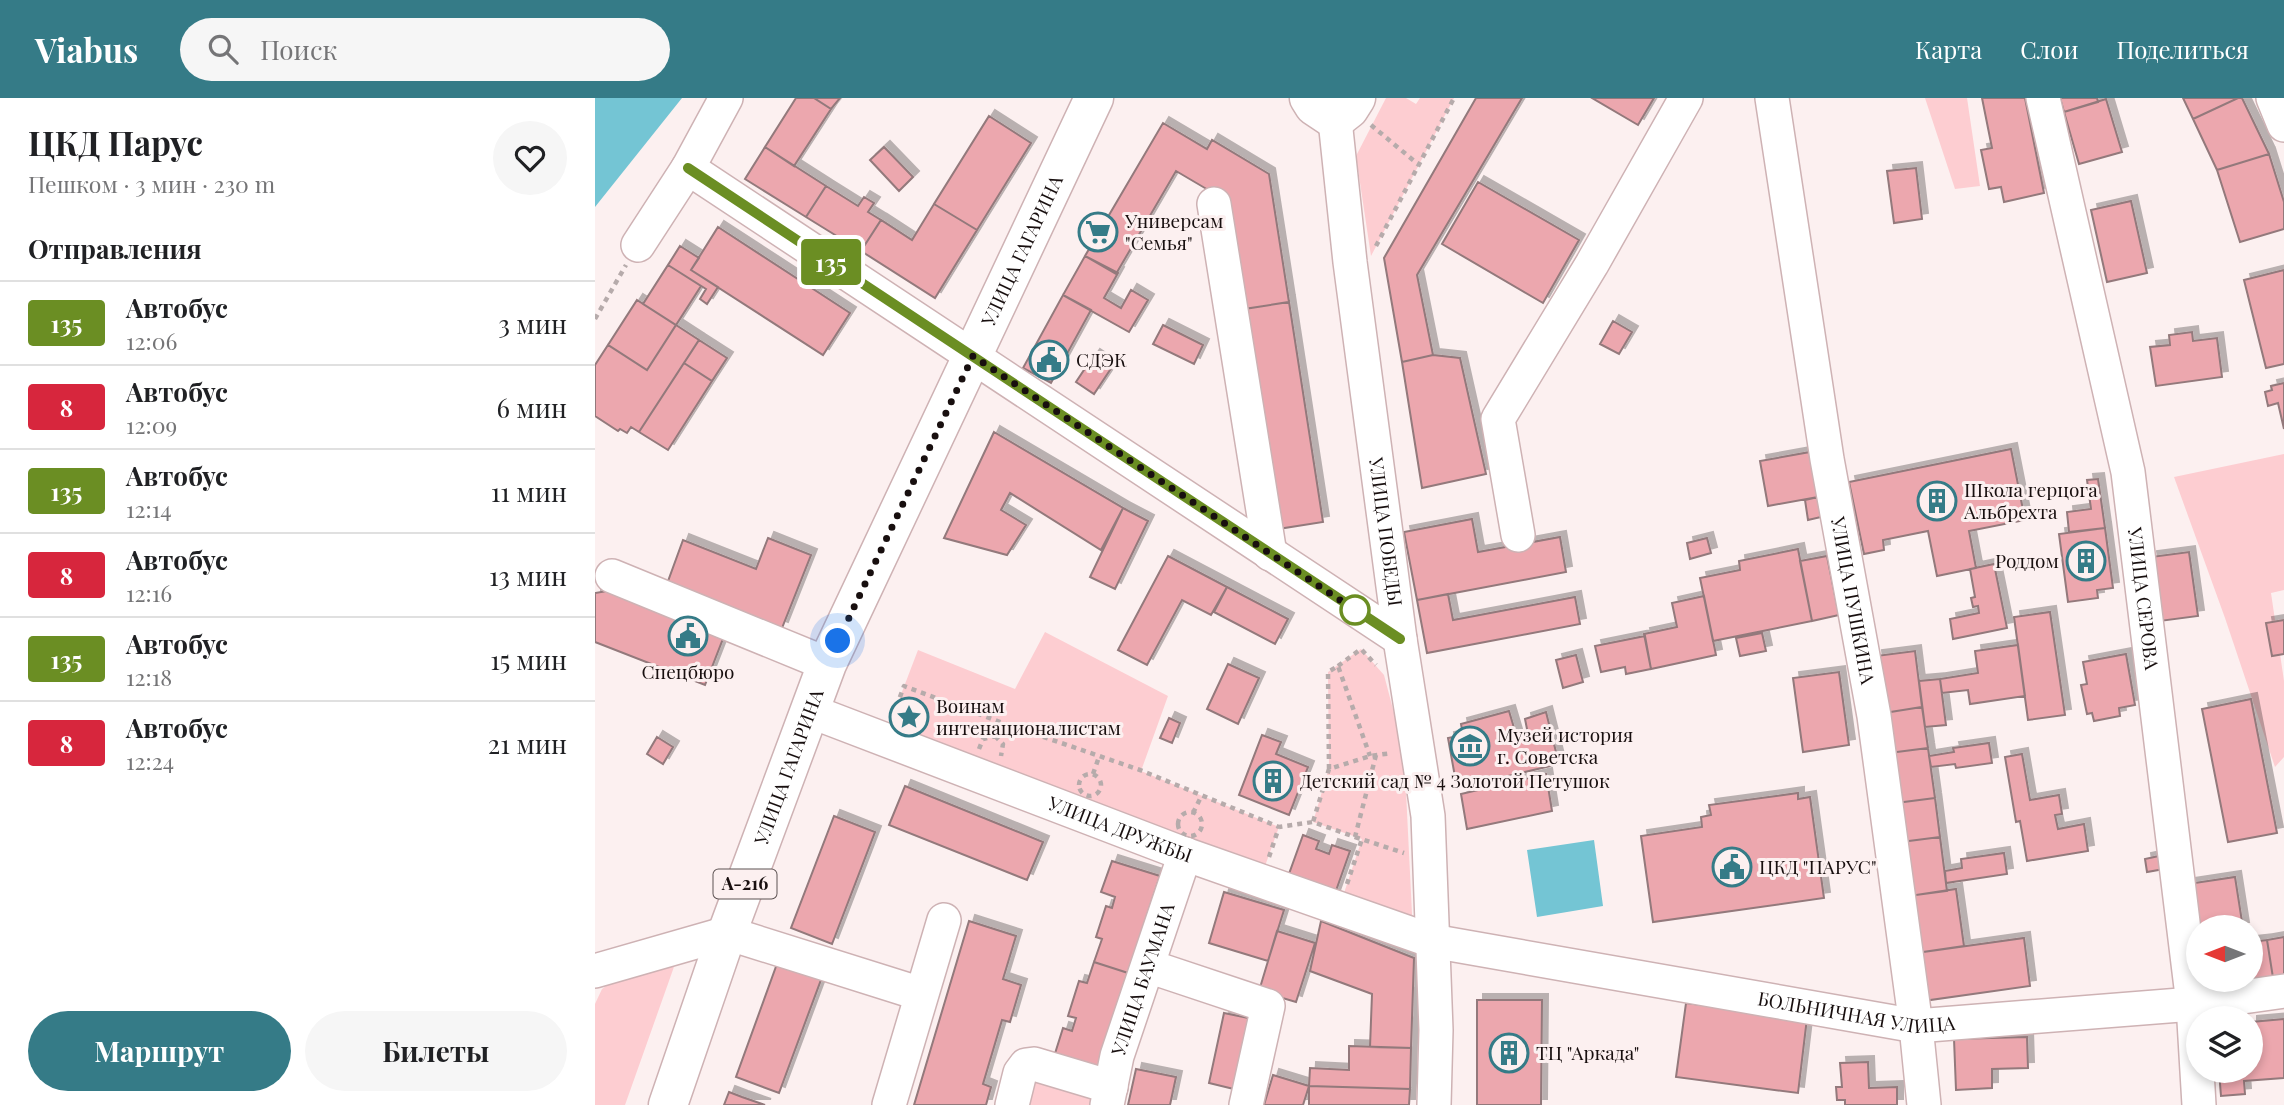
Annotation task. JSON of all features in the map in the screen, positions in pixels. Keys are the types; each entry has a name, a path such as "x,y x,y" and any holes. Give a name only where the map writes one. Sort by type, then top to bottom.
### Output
{"main road":[{"name":"УЛИЦА ГАГАРИНА","path":"668,1105 727,933 827,664 1094,98"}],"street":[{"path":"638,245 688,168 726,98"},
{"path":"1518,536 1498,419 1592,264 1686,98"},
{"name":"УЛИЦА ПУШКИНА","path":"1772,98 1828,459 1874,716 1916,1026 1924,1105"},
{"name":"УЛИЦА СЕРОВА","path":"2043,98 2127,472 2193,1004 2199,1105"},
{"path":"2273,98 2284,125"},
{"name":"УЛИЦА ПОБЕДЫ","path":"1342,110 1350,262 1400,639 1428,816 1436,1030 1434,1105"},
{"path":"688,168 1400,639"},
{"path":"1214,204 1270,554"},
{"path":"612,576 827,664"},
{"name":"УЛИЦА ДРУЖБЫ","path":"810,712 1185,854 1432,941"},
{"name":"УЛИЦА БАУМАНА","path":"1109,1096 1118,1056 1185,854"},
{"path":"890,1105 944,920"},
{"path":"595,971 727,933 921,995"},
{"name":"БОЛЬНИЧНАЯ УЛИЦА","path":"1432,941 1916,1026 2193,1004 2284,991"},
{"path":"1148,966 1268,1006 1246,1105"},
{"path":"1012,1105 1020,1073 1025,1065 1034,1064 1109,1096"}],"path":[{"path":"1371,256 1454,98"},
{"path":"1342,110 1419,164"},
{"path":"595,319 638,245"},
{"path":"884,739 904,686 1140,770 1279,827 1313,822 1355,837 1373,756 1338,666 1328,672 1329,768 1313,822"},
{"path":"995,760 1002,755 1004,748 1002,741 995,736 1000,722"},
{"path":"1329,768 1373,756 1417,749"},
{"path":"1093,774 1099,757"},
{"path":"1093,774 1101,781 1101,788 1097,794 1087,796 1081,791 1079,784 1085,775 1093,774"},
{"path":"1193,813 1201,797"},
{"path":"1186,813 1193,813 1202,821 1201,828 1196,834 1185,834 1178,822 1186,813"},
{"path":"1261,880 1279,827"},
{"path":"1339,908 1362,839"}],"shaded area":[{"path":"1386,98 1406,98 1416,104 1420,98 1454,98 1371,256 1356,156"},
{"path":"1925,98 1967,98 1980,186 1955,189"},
{"path":"2284,454 2284,590 2271,593 2284,681 2284,757 2275,767 2174,477"},
{"path":"1045,632 1168,696 1141,771 1279,827 1260,880 884,739 918,650 1015,689"},
{"path":"1361,649 1384,675 1404,751 1413,934 1339,908 1362,839 1313,822 1329,768 1328,672"},
{"path":"675,964 625,1105 595,1105 595,1004 602,989 614,980"},
{"path":"1026,1065 1107,1105 1012,1105"}],"water":[{"path":"595,98 682,98 595,207"},
{"path":"1594,840 1603,906 1537,917 1527,850"}],"building":[{"path":"796,98 814,98 831,109 794,166 765,147"},
{"path":"814,98 840,98 831,109"},
{"path":"1476,98 1522,98 1417,275 1433,355 1402,362 1384,258"},
{"path":"1592,98 1654,98 1638,125"},
{"path":"1982,98 2025,98 2044,193 2004,202 2001,187 1989,189 1981,150 1992,148"},
{"path":"2060,98 2097,98 2098,102 2064,112"},
{"path":"2183,98 2238,98 2193,119"},
{"path":"2242,98 2269,154 2217,170 2193,119"},
{"path":"2106,99 2122,152 2079,164 2064,112"},
{"path":"989,116 1031,143 977,230 934,204"},
{"path":"1163,123 1207,149 1212,140 1269,174 1289,302 1244,309 1227,201 1176,171 1116,274 1085,256"},
{"path":"765,147 826,186 806,217 745,179"},
{"path":"884,147 913,177 899,191 870,160"},
{"path":"2269,154 2284,202 2284,229 2240,242 2217,170"},
{"path":"1916,168 1922,219 1894,223 1887,171"},
{"path":"1478,182 1579,240 1543,303 1442,244"},
{"path":"826,186 858,206 864,197 874,203 868,212 881,220 861,251 806,217"},
{"path":"2131,201 2147,273 2107,282 2091,210"},
{"path":"934,204 977,230 935,298 861,251 881,220 912,240"},
{"path":"718,227 850,313 823,355 691,270"},
{"path":"680,246 699,258 691,270 718,287 707,304 700,299 706,289 668,265"},
{"path":"1085,256 1118,273 1104,298 1121,308 1131,290 1148,300 1129,332 1063,295"},
{"path":"668,265 701,286 676,325 643,304"},
{"path":"2284,270 2284,364 2266,368 2244,280"},
{"path":"1063,295 1091,310 1051,383 1023,368"},
{"path":"637,300 676,325 647,370 608,345"},
{"path":"1289,302 1323,522 1278,529 1244,309"},
{"path":"1613,321 1632,332 1619,354 1600,344"},
{"path":"676,325 699,340 639,432 631,427 627,433 620,429 618,431 595,416 595,365 608,345 647,370"},
{"path":"1163,325 1203,345 1194,364 1153,344"},
{"path":"2192,332 2193,341 2217,338 2222,377 2156,386 2150,347 2170,345 2169,335"},
{"path":"699,340 727,358 712,381 684,363"},
{"path":"1094,355 1112,367 1094,394 1076,382"},
{"path":"1433,355 1460,358 1486,474 1422,488 1402,362"},
{"path":"684,363 712,381 668,450 639,432"},
{"path":"2284,383 2284,429 2278,403 2268,406 2265,392 2272,390 2271,386"},
{"path":"994,432 1123,508 1101,550 1010,493 1001,510 1026,525 1007,555 944,538"},
{"path":"994,432 1123,508 1101,550 1010,493 1001,510 1026,525 1007,555 944,538"},
{"name":"Школа герцога Альбрехта","path":"2011,449 2025,520 1969,531 1976,568 1937,576 1928,531 1883,540 1884,550 1864,554 1849,482"},
{"path":"1810,452 1818,497 1768,506 1760,461"},
{"path":"2098,479 2105,528 2069,532 2067,512 2091,509 2087,480"},
{"path":"1818,497 1821,517 1808,520 1805,500"},
{"path":"1123,508 1148,521 1115,589 1090,577"},
{"path":"1123,508 1148,521 1115,589 1090,577"},
{"path":"1472,519 1478,552 1560,537 1566,572 1417,600 1404,532"},
{"name":"Роддом","path":"2105,528 2113,588 2097,590 2098,598 2068,602 2059,534"},
{"path":"768,538 811,555 782,628 667,584 683,540 756,569"},
{"path":"1707,538 1711,553 1690,559 1687,543"},
{"path":"1798,549 1812,621 1713,641 1700,578 1740,570 1739,561"},
{"path":"2189,552 2198,616 2160,621 2151,557"},
{"path":"1168,556 1227,587 1211,615 1182,600 1147,665 1118,650"},
{"path":"1827,556 1839,615 1812,621 1800,561"},
{"path":"1994,564 2007,628 1953,639 1950,619 1979,613 1978,606 1973,607 1971,598 1975,597 1970,569"},
{"path":"1227,587 1288,619 1275,644 1214,612"},
{"path":"607,591 724,636 705,685 595,642 595,593"},
{"path":"1448,594 1453,620 1575,597 1580,624 1427,653 1417,600"},
{"path":"1704,596 1716,655 1651,669 1644,634 1677,627 1672,603"},
{"path":"2050,612 2065,715 2028,720 2014,617"},
{"path":"2284,620 2284,654 2272,656 2266,623"},
{"path":"1762,633 1766,651 1740,656 1736,638"},
{"path":"1645,636 1651,669 1626,674 1625,667 1601,672 1595,646"},
{"path":"2018,645 2025,696 1970,704 1968,690 1942,693 1940,679 1978,673 1975,651"},
{"path":"1915,651 1922,707 1884,713 1876,656"},
{"path":"2126,654 2135,705 2119,708 2120,716 2094,721 2092,713 2087,714 2081,685 2087,684 2083,662"},
{"path":"1576,655 1583,682 1563,688 1556,660"},
{"path":"1228,664 1259,678 1238,724 1207,709"},
{"path":"1839,672 1849,745 1803,752 1793,678"},
{"path":"1940,679 1946,725 1925,727 1919,681"},
{"path":"2251,699 2277,833 2228,842 2202,709"},
{"path":"1922,707 1928,748 1889,753 1884,713"},
{"path":"1509,711 1517,738 1528,734 1525,719 1546,712 1559,764 1457,788 1448,738 1463,735 1461,724"},
{"path":"1169,718 1180,723 1172,743 1160,738"},
{"name":"Детский сад № 4 Золотой Петушок","path":"1262,735 1281,742 1276,754 1308,767 1289,815 1239,795"},
{"path":"657,737 673,747 663,764 647,754"},
{"path":"1989,743 1992,763 1956,768 1955,764 1931,767 1929,756 1954,752 1953,748"},
{"path":"1928,748 1935,798 1896,803 1889,753"},
{"path":"2022,754 2030,800 2059,795 2062,814 2055,815 2058,829 2084,824 2088,851 2027,861 2020,821 2016,822 2005,757"},
{"path":"1546,774 1552,811 1467,829 1461,794"},
{"path":"905,786 1043,842 1027,880 889,825"},
{"name":"ЦКД \"ПАРУС\"","path":"1798,793 1798,799 1810,797 1824,898 1653,922 1641,836 1702,827 1701,817 1711,815 1709,805"},
{"path":"1935,798 1940,837 1901,842 1896,803"},
{"path":"834,816 875,832 832,944 791,928"},
{"path":"1303,835 1319,841 1316,849 1329,854 1332,845 1350,851 1332,902 1285,885"},
{"path":"1940,837 1947,891 1909,896 1901,842"},
{"path":"2004,853 2007,874 1946,883 1945,871 1962,868 1961,859"},
{"path":"2168,854 2170,868 2147,872 2145,859"},
{"path":"1112,861 1160,876 1128,973 1094,962 1102,939 1096,937 1106,906 1112,908 1115,897 1101,892"},
{"path":"2235,877 2241,915 2195,915 2188,884"},
{"path":"1956,889 1964,946 1916,953 1909,896"},
{"path":"1224,892 1284,910 1268,961 1209,943"},
{"path":"969,921 1016,936 1003,979 1021,985 1010,1022 1002,1020 983,1084 991,1087 986,1105 914,1105"},
{"path":"1321,921 1414,958 1411,1048 1370,1047 1372,994 1310,971"},
{"path":"1277,931 1315,943 1296,1002 1259,991"},
{"path":"2284,937 2284,983 2274,984 2267,940"},
{"path":"2024,938 2030,986 1923,1001 1916,953"},
{"path":"2263,940 2267,940 2274,984 2263,986"},
{"path":"778,961 822,977 779,1093 736,1077"},
{"path":"1094,962 1128,973 1095,1077 1052,1063 1063,1028 1072,1031 1076,1018 1068,1016 1079,981 1087,983"},
{"name":"ТЦ \"Аркада\"","path":"1477,1000 1542,1000 1541,1105 1477,1105"},
{"path":"1686,1003 1807,1018 1798,1093 1676,1077"},
{"path":"1224,1013 1258,1020 1242,1091 1209,1083"},
{"path":"2284,1019 2284,1078 2263,1080 2263,1021"},
{"path":"2027,1037 2028,1068 1992,1069 1992,1088 1956,1090 1954,1039"},
{"path":"1349,1046 1411,1048 1410,1089 1309,1086 1310,1068 1349,1070"},
{"path":"1868,1062 1869,1088 1897,1087 1897,1105 1845,1105 1845,1100 1837,1100 1836,1087 1842,1087 1840,1063"},
{"path":"1136,1069 1176,1077 1170,1105 1128,1105"},
{"path":"1273,1075 1309,1086 1303,1105 1264,1105"},
{"path":"2220,1083 2244,1083 2245,1094 2221,1096"},
{"path":"1309,1086 1410,1089 1409,1105 1309,1105"},
{"path":"729,1092 742,1097 765,1105 724,1105"}],"bus line":[{"name":"135","path":"688,168 1400,639"}],"place":[{"name":"Универсам \"Семья\"","path":"1098,232"},
{"name":"СДЭК","path":"1049,360"},
{"name":"Школа герцога Альбрехта","path":"1937,501"},
{"name":"Роддом","path":"2086,561"},
{"name":"Спецбюро","path":"688,636"},
{"name":"Воинам интенационалистам","path":"909,717"},
{"name":"Музей история г. Советска","path":"1470,746"},
{"name":"Детский сад № 4 Золотой Петушок","path":"1273,781"},
{"name":"ЦКД \"ПАРУС\"","path":"1732,867"},
{"name":"ТЦ \"Аркада\"","path":"1509,1053"}],"route":[{"path":"838,641 973,356 1357,611 1355,610"}]}
